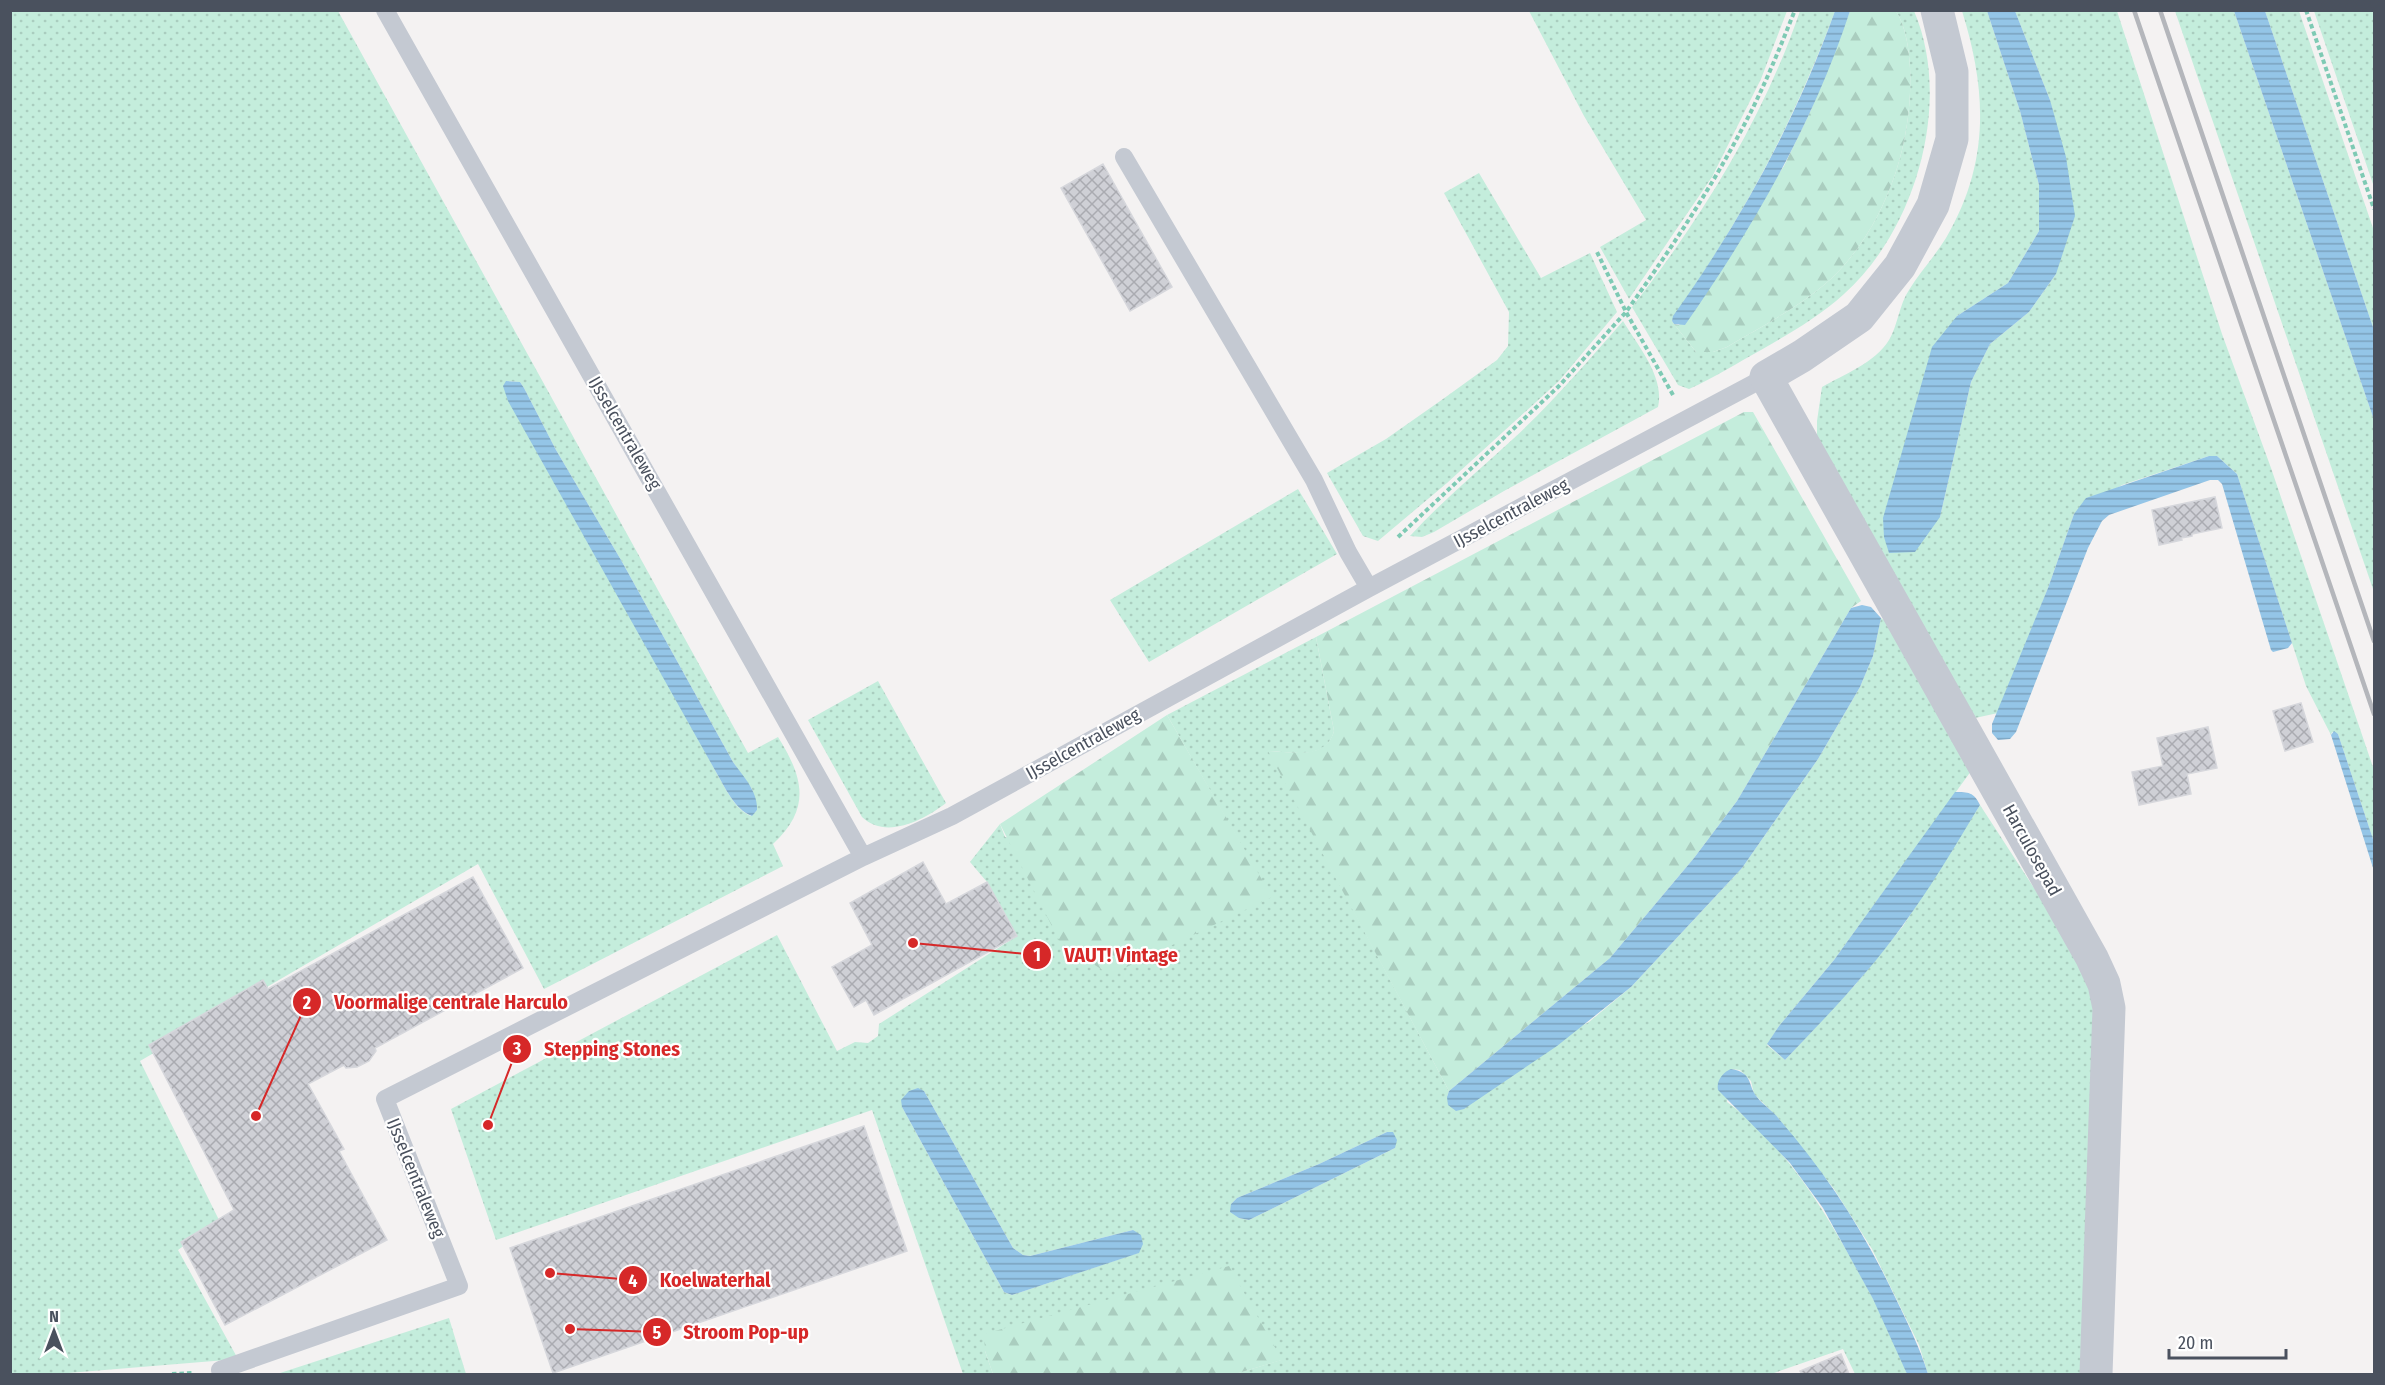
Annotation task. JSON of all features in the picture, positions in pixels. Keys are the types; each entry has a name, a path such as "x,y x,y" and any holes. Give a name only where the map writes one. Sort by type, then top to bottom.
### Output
{"street":[{"name":"IJsselcentraleweg","path":"1766,377 1802,356 1859,317 1900,266 1933,206 1952,139 1952,72 1937,10"},
{"name":"Harculosepad","path":"1766,377 2092,958 2104,984 2109,1008 2096,1374"}],"lane":[{"name":"IJsselcentraleweg","path":"385,10 863,857"},
{"path":"1124,158 1314,480 1369,588"},
{"name":"IJsselcentraleweg","path":"220,1370 459,1286 385,1099 863,857 952,816 1369,588 1766,377"}],"path":[{"path":"1359,570 1419,519 1559,386 1626,312 1667,255 1714,180 1744,126 1795,10"},
{"path":"2306,10 2374,209"},
{"path":"1596,250 1626,312 1687,419"}],"green space":[{"path":"10,11 338,11 748,753 778,737 798,779 800,792 798,805 794,818 773,844 783,866 544,989 478,864 140,1061 219,1220 178,1250 238,1359 56,1374 11,1374","holes":["506,381 520,382 556,450 621,560 733,762 752,789 757,810 751,816 735,803 723,784"]},
{"path":"1529,11 1787,11 1761,79 1712,177 1629,299 1600,247 1646,220 1584,116"},
{"path":"1800,11 1835,11 1802,92 1765,169 1722,243 1674,316 1672,321 1696,352 1713,352 1727,347 1806,299 1846,263 1875,220 1896,172 1908,120 1909,53 1905,31 1896,11 1914,11 1925,46 1930,84 1928,123 1921,162 1908,200 1891,235 1869,267 1844,294 1793,331 1689,389 1678,385 1632,307 1683,238 1729,165 1768,89"},
{"path":"1850,11 1896,11 1902,24 1909,53 1908,120 1896,172 1887,196 1862,242 1846,263 1820,288 1790,310 1727,347 1713,352 1696,352 1674,324 1679,325 1784,166 1811,110"},
{"path":"1962,11 1987,11 2020,111 2039,185 2039,231 2008,283 1957,316 1940,517 1971,382 1990,344 2029,312 2056,274 2050,100 2015,11 2117,11 2222,334 2271,468 2374,770 2374,842 2338,734 2332,732 2331,735 2306,686 2237,474 2217,456 2209,456 2122,485 2074,514 2048,588 1998,713 1975,718 1817,442 1817,421 1822,387 1868,361 1889,340 1906,296 1946,238 1971,182 1980,126 1980,98"},
{"path":"2175,11 2234,11 2374,420 2374,592"},
{"path":"2265,11 2299,11 2374,231 2374,330"},
{"path":"2314,11 2374,11 2374,187"},
{"path":"1479,173 1541,278 1590,253 1617,312 1559,381 1447,483 1378,541 1363,536 1327,473 1386,439 1497,360 1508,346 1509,312 1444,193"},
{"path":"1623,321 1643,351 1654,373 1658,384 1658,407 1434,532 1422,537 1410,536 1447,498 1542,411"},
{"path":"1744,412 1753,412 1861,601 1851,608 1737,801 1694,858 1610,958 1449,1091 1268,751 1297,753 1316,750 1330,740 1334,731 1316,637"},
{"path":"1298,489 1337,554 1149,662 1110,600"},
{"path":"1881,618 1898,630 1974,767 1834,960 1779,1026 1767,1045 1785,1060 1855,985 1903,926 1980,805 2079,957 2096,1007 2085,1374 1928,1374 1919,1345 1872,1249 1834,1189 1778,1118 1754,1094 1751,1081 1740,1070 1731,1069 1727,1102 1748,1119 1785,1158 1816,1201 1845,1247 1878,1309 1897,1347 1907,1374 1855,1374 1843,1349 1771,1374 1235,1374 1281,1360 985,1335 985,1351 993,1374 963,1374 872,1110 496,1240 451,1109 777,935 837,1051 855,1042 868,1043 878,1036 879,1024 1017,936 987,882 970,862 1000,824 1005,837 1271,897 1167,715 1316,637 1334,731 1330,741 1324,747 1308,753 1269,751 1449,1091 1447,1097 1589,1022 1631,987 1742,868 1818,759 1860,687 1873,656","holes":["924,1091 1013,1248 1023,1255 1030,1256 1133,1230 1138,1253 1012,1295 1004,1292 902,1107","1387,1132 1395,1148 1249,1220 1239,1218 1231,1204 1237,1198 1319,1164"]},
{"path":"878,681 946,803 916,821 893,827 872,824 862,817 808,720"},
{"path":"1167,715 1272,897 1110,975 1060,942 1000,824"},
{"path":"1229,1266 1282,1360 1235,1374 993,1374 985,1351 984,1334"},
{"path":"449,1318 466,1374 277,1374"}],"water":[{"path":"1835,11 1850,11 1818,94 1779,174 1734,251 1685,325 1674,324 1673,316 1722,244 1765,169 1803,91"},
{"path":"1987,11 2015,11 2050,100 2066,157 2075,216 2056,274 2029,312 1990,344 1971,382 1940,517 1915,552 1889,553 1884,537 1883,518 1932,347 1957,316 2008,283 2039,231 2039,185 2020,111"},
{"path":"2234,11 2265,11 2374,330 2374,420"},
{"path":"506,381 520,382 524,388 556,450 621,560 733,762 750,785 757,803 757,810 752,816 735,803 723,784 508,401 503,386"},
{"path":"2209,456 2217,456 2237,474 2292,643 2288,648 2273,652 2271,650 2222,484 2218,480 2210,480 2109,515 2102,521 2088,548 2016,732 2010,739 1998,740 1992,733 1992,724 2048,588 2074,514 2086,498"},
{"path":"1862,605 1871,607 1881,618 1873,656 1860,687 1818,759 1742,868 1631,987 1557,1046 1464,1109 1456,1111 1448,1105 1449,1091 1610,958 1694,858 1737,801 1851,608"},
{"path":"2334,731 2338,734 2374,842 2374,871 2331,735"},
{"path":"1955,792 1970,794 1980,805 1943,866 1876,961 1785,1060 1767,1044 1779,1026 1834,960"},
{"path":"1731,1069 1747,1076 1757,1097 1797,1140 1844,1205 1884,1275 1914,1336 1928,1374 1907,1374 1873,1299 1823,1208 1790,1163 1718,1090 1721,1077"},
{"path":"918,1088 924,1091 1013,1248 1023,1255 1030,1256 1133,1230 1141,1235 1143,1244 1139,1253 1012,1295 1004,1292 902,1107 901,1100 909,1091"},
{"path":"1387,1132 1393,1132 1397,1140 1395,1148 1249,1220 1239,1218 1230,1212 1231,1204 1237,1198 1319,1164"}],"building":[{"path":"1103,164 1172,287 1130,311 1061,188"},
{"path":"2215,497 2222,528 2192,534 2192,536 2181,538 2182,540 2159,545 2152,510"},
{"path":"2301,703 2313,742 2285,751 2273,711"},
{"path":"2208,727 2217,768 2187,774 2191,794 2139,805 2132,772 2163,766 2157,738"},
{"path":"923,862 946,904 987,882 1017,936 874,1015 866,1000 854,1007 832,967 872,945 850,903"},
{"path":"473,877 523,968 375,1048 376,1051 369,1061 357,1067 346,1068 344,1065 308,1084 344,1149 339,1151 387,1240 225,1325 181,1242 234,1210 149,1045 263,980 268,989"},
{"path":"864,1126 907,1251 553,1373 510,1248"},
{"path":"1841,1354 1849,1374 1802,1374 1800,1371"}],"railway":[{"path":"2134,10 2374,714"},
{"path":"2160,10 2374,641"}],"place":[{"name":"VAUT! Vintage","path":"913,943"},
{"name":"Voormalige centrale Harculo","path":"256,1116"},
{"name":"Stepping Stones","path":"488,1125"},
{"name":"Koelwaterhal","path":"550,1273"},
{"name":"Stroom Pop-up","path":"570,1329"}]}
